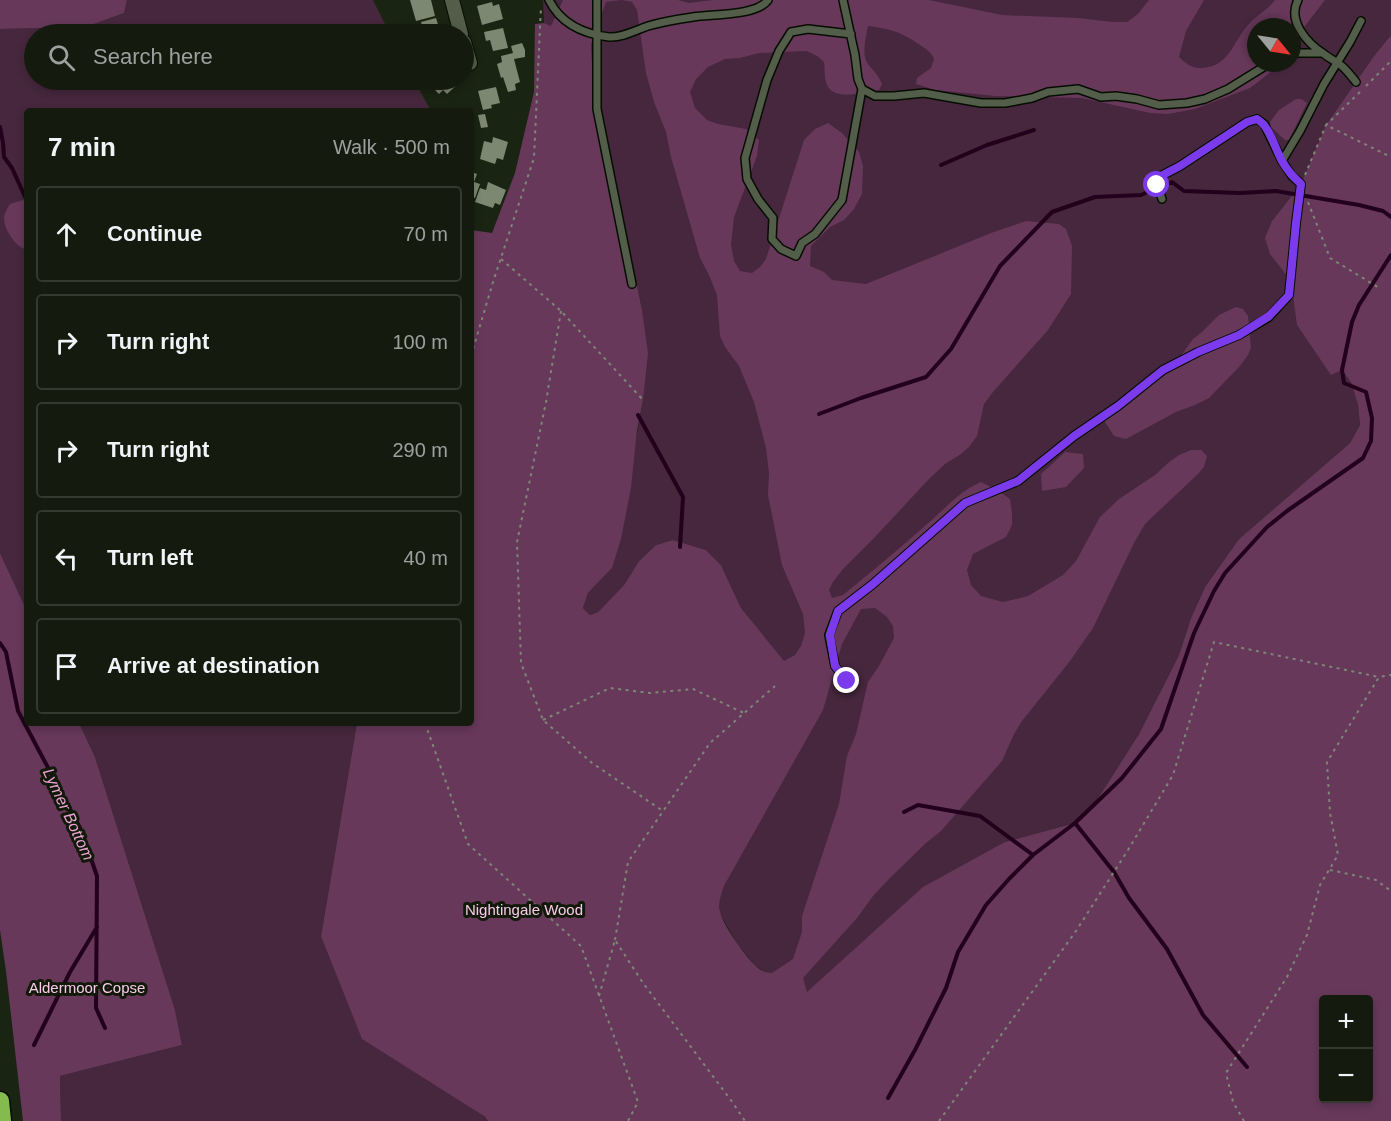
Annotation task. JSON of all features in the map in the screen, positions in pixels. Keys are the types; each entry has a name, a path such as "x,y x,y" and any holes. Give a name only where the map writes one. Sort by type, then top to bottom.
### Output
{"highway":[{"path":"0,1101 2,1121"}],"street":[{"path":"452,0 459,24"}],"lane":[{"path":"549,0 554,10 567,24 582,31 611,37 693,17 749,11 765,4 768,0"},
{"path":"597,0 597,109 632,284"},
{"path":"843,0 851,34 858,79 862,89 842,200 815,234 802,243 796,256 781,249 772,239 773,218 758,199 747,179 745,158 767,80 779,51 791,32 808,29 851,34"},
{"path":"1298,0 1294,8 1297,25 1304,37 1343,67 1356,82"},
{"path":"1282,161 1361,21"},
{"path":"1301,52 1322,53"},
{"path":"862,89 875,96 924,93 981,103 1005,103 1032,98 1048,92 1078,89 1101,97 1116,96 1159,105 1205,99 1228,89 1255,72"},
{"path":"847,681 835,666 830,635 838,611 873,584 965,503 1018,481 1163,370 1239,335 1269,316 1289,295 1301,185 1282,161 1264,124 1257,119 1247,122 1180,166 1159,177 1158,187 1162,199"}],"path":[{"path":"474,346 534,158 541,0"},
{"path":"1381,289 1330,258 1301,185 1326,125 1391,61"},
{"path":"1326,125 1391,157"},
{"path":"501,259 561,311 643,400"},
{"path":"561,311 546,402 517,542 522,663 543,720 592,763 663,811"},
{"path":"939,1121 1076,931 1173,775 1214,642 1379,677 1391,675"},
{"path":"1244,1121 1233,1102 1226,1073 1287,977 1307,935 1320,885 1338,855 1330,813 1327,762 1379,677"},
{"path":"599,996 615,940 628,862 710,743 775,686"},
{"path":"543,720 610,688 650,693 693,689 744,713"},
{"path":"426,726 468,844 581,946 638,1102 628,1121"},
{"path":"1329,870 1376,880 1391,891"},
{"path":"615,940 745,1121"}],"shaded area":[{"path":"127,0 373,0 385,24 94,24 124,13"},
{"path":"543,0 1391,0 1391,35 1326,125 1301,184 1272,221 1291,281 1342,370 1351,381 1358,405 1360,425 1350,443 1239,539 1205,587 1191,618 1179,655 1139,734 1095,803 1075,823 1005,842 807,993 755,965 738,945 720,914 719,899 725,884 784,662 741,608 721,565 706,550 673,540 656,545 639,561 624,585 598,612 590,615 583,608 588,593 612,568 643,400 642,310 620,201 594,99 591,45 544,23"},
{"path":"24,28 24,90 419,90 429,108 24,108 24,605 0,553 0,29"},
{"path":"80,726 356,726 321,936 488,1121 61,1121 60,1076 182,1045 175,1010 95,757"}],"green space":[{"path":"0,0 127,0 124,13 94,24 24,24 24,28 0,29"},
{"name":"Nightingale Wood","path":"563,0 622,0 678,0 689,3 713,0 929,0 1002,15 1127,22 1138,14 1149,0 1204,0 1186,31 1179,57 1196,68 1219,63 1230,52 1247,26 1247,72 1271,72 1250,88 1195,109 1168,114 1150,113 1082,98 995,96 935,90 916,84 917,78 931,68 934,59 928,51 901,34 868,26 865,56 882,84 879,90 849,95 834,92 826,82 824,62 807,51 759,53 725,59 708,67 696,79 690,92 695,108 707,120 746,129 759,140 757,156 734,217 731,245 734,261 740,271 752,273 766,259 804,140 815,129 828,123 842,133 859,152 863,166 862,194 854,209 844,220 830,227 811,246 810,266 824,272 832,280 866,284 1026,221 1059,224 1066,229 1072,246 1071,294 1048,330 984,404 977,436 969,447 929,479 843,569 829,590 832,598 843,595 958,496 981,482 1010,499 1012,525 1006,537 973,554 967,570 971,585 981,596 1003,602 1028,596 1063,575 1076,561 1100,517 1119,499 1155,475 1179,455 1191,450 1201,450 1207,456 1204,467 1198,474 1145,524 1093,628 1022,721 1002,761 941,831 873,896 857,918 803,978 807,992 923,887 1005,842 1075,823 1095,803 1139,734 1179,655 1191,618 1205,587 1239,539 1350,443 1360,425 1358,405 1351,382 1342,370 1331,375 1297,325 1291,281 1270,254 1265,238 1272,221 1301,184 1326,125 1391,35 1391,1121 488,1121 484,1116 362,1039 321,936 356,726 474,726 474,230 492,233 515,173 534,92 535,24 544,23 551,26","holes":["622,0 632,2 637,10 646,73 654,102 666,132 700,258 717,295 720,336 739,366 754,402 766,448 769,473 768,495 782,565 803,614 805,633 795,655 784,661 741,608 721,565 706,550 673,540 656,545 639,561 624,585 598,612 590,615 583,608 588,593 612,568 621,539 631,488 648,353 642,310 620,201 594,99 591,44 606,2","875,608 887,617 893,626 894,638 868,682 856,734 847,756 839,804 802,916 802,932 793,959 772,973 764,972 745,955 723,921 719,903 721,895 725,884 823,710 842,644 861,609"]},
{"name":"Nightingale Wood","path":"1275,0 1325,0 1301,31 1301,18 1254,18"},
{"path":"1296,99 1307,103 1289,140 1285,140 1271,127 1270,122 1279,110"},
{"path":"24,200 24,248 11,237 6,228 4,218 10,204"},
{"path":"1236,307 1243,309 1248,316 1251,348 1240,366 1209,398 1176,412 1126,439 1114,436 1103,419 1170,371 1193,339 1219,315"},
{"path":"1065,452 1083,454 1084,468 1066,487 1042,491 1041,474"},
{"name":"Aldermoor Copse","path":"0,553 24,605 24,726 80,726 95,757 175,1010 182,1045 60,1076 61,1121 23,1121 0,930"}],"building":[{"path":"410,0 431,0 435,16 416,21"},
{"path":"492,2 493,6 499,4 503,19 482,25 477,6"},
{"path":"436,18 438,24 422,24 421,22"},
{"path":"503,28 508,48 493,51 490,40 486,41 484,32"},
{"path":"522,43 525,57 514,59 520,82 515,84 516,90 508,92 497,64 502,62 501,56 513,53 511,46"},
{"path":"496,87 500,103 483,110 478,91"},
{"path":"485,114 488,127 481,128 478,115"},
{"path":"493,137 508,142 503,160 497,158 495,164 480,159 484,141 492,143"},
{"path":"474,182 480,184 474,198"},
{"path":"488,182 506,190 500,205 495,203 493,208 475,202 480,188 486,190"}],"waterway":[{"path":"0,127 4,157 12,168 24,194"},
{"path":"941,165 987,145 1034,130"},
{"path":"819,414 926,377 951,349 1000,266 1052,212 1095,197 1141,195 1172,182 1184,191 1240,193 1276,191 1359,205 1383,211 1391,217"},
{"path":"1033,855 1075,823 1122,778 1161,729 1194,633 1225,573 1267,527 1363,458 1371,441 1372,418 1366,392 1344,383 1342,370 1352,322 1359,305 1391,255"},
{"path":"638,415 683,497 680,547"},
{"name":"Lymer Bottom","path":"0,643 6,652 18,711 24,722"},
{"name":"Lymer Bottom","path":"26,726 81,830 97,876 96,1008 105,1028"},
{"path":"888,1098 946,988 958,952 986,905 1033,855 980,816 918,805 904,812"},
{"path":"1075,823 1114,872 1129,898 1167,949 1203,1015 1247,1067"},
{"path":"34,1045 70,972 97,927"}],"route":[{"path":"847,681 835,666 830,635 838,611 873,584 965,503 1018,481 1163,370 1239,335 1269,316 1289,295 1301,184 1292,176 1282,161 1264,124 1257,119 1247,122 1180,166 1159,177 1157,185"}]}
